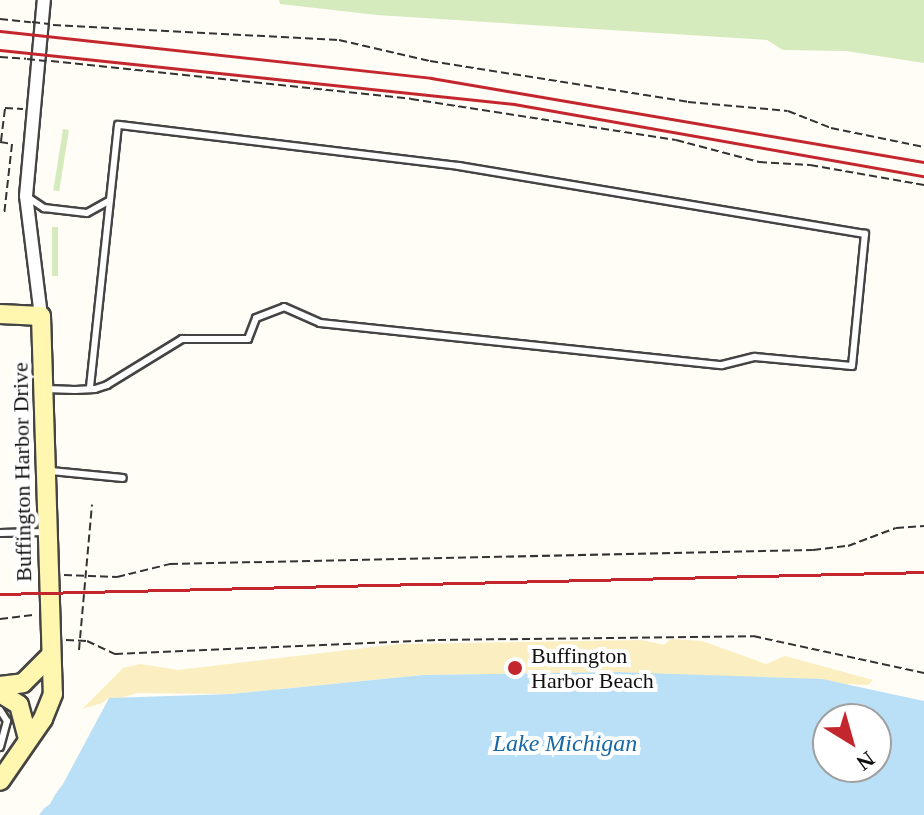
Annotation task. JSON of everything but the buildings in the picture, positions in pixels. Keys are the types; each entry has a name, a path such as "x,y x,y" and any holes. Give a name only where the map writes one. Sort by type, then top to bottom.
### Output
{"street":[{"name":"Buffington Harbor Drive","path":"0,781 6,757 28,738 51,705 46,389 41,316 26,196 44,0"},
{"path":"0,314 41,316"},
{"path":"0,686 23,683 48,649"},
{"path":"0,693 19,705 28,738"}],"lane":[{"path":"46,389 90,389 118,380 182,339 248,339 256,318 284,307 320,323 722,365 755,357 852,366 865,234 491,171 118,125 90,389"},
{"path":"26,196 44,208 87,213 110,200"},
{"path":"48,471 123,478"},
{"path":"0,533 48,532"},
{"path":"0,710 7,721 6,757"}],"path":[{"path":"0,19 339,40 430,61 688,102 776,108 831,128 924,147"},
{"path":"0,57 411,99 676,140 759,162 826,167 924,185"},
{"path":"4,215 12,144 1,142 5,108 23,109"},
{"path":"79,650 92,505"},
{"path":"47,574 117,577 170,564 813,550 848,546 896,528 924,526"},
{"path":"0,619 48,614"},
{"path":"48,649 87,641 115,654 438,640 753,636 924,673"}],"green space":[{"path":"279,0 924,0 924,63 846,51 783,50 767,40 377,15 280,4"},
{"path":"63,129 69,130 59,191 53,190"},
{"path":"52,227 58,227 58,276 52,276"}],"sand":[{"name":"Buffington Harbor Beach","path":"671,639 702,641 766,664 785,656 873,680 868,685 615,672 423,675 231,694 138,693 82,709 123,668 140,664 178,670 399,644 642,640 664,645"}],"water":[{"name":"Lake Michigan","path":"615,672 822,679 924,701 924,815 39,815 63,784 109,698 231,694 423,675"}],"pier":[{"path":"109,698 50,804 35,815 79,747 96,707"}],"railway":[{"path":"0,31 431,78 924,162"},
{"path":"0,50 514,104 924,176"},
{"path":"0,594 924,572"}],"place":[{"name":"Buffington Harbor Beach","path":"515,668"}]}
